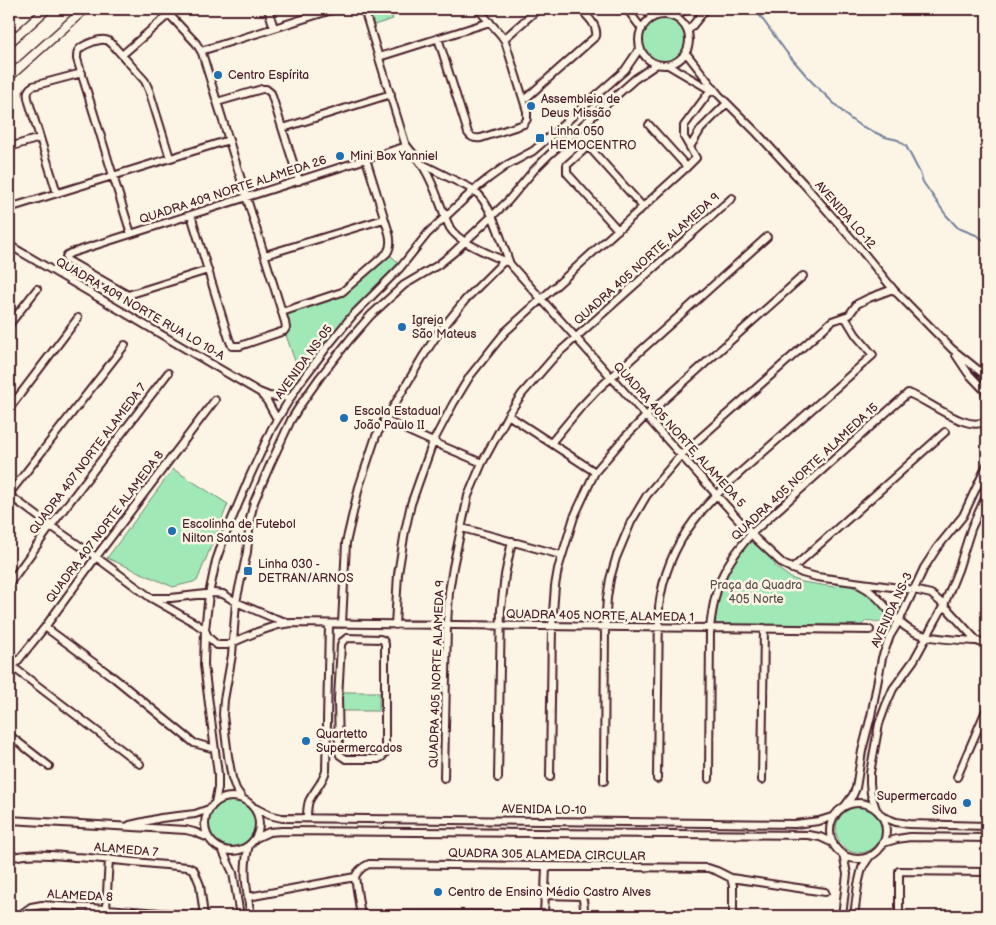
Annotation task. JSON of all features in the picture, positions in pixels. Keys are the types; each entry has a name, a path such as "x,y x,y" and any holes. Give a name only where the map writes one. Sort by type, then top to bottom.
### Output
{"main road":[{"path":"9,43 48,9"},
{"path":"9,77 85,9"}],"street":[{"path":"122,56 166,11 175,9"},
{"path":"268,9 274,28"},
{"path":"201,51 334,9"},
{"path":"364,9 407,146 422,164 453,232 465,242 507,262"},
{"path":"438,38 468,133 473,138 480,138 525,124 528,114 504,39 478,9"},
{"path":"504,39 538,9"},
{"path":"524,100 595,37 597,32 594,25 580,9"},
{"path":"627,9 642,29"},
{"path":"643,9 653,17"},
{"path":"674,16 686,9"},
{"path":"688,30 706,9"},
{"path":"166,11 201,51 286,324 284,331 280,334 240,346 232,346 191,215"},
{"path":"667,14 674,16 688,30 689,46 686,53 675,63 668,65 653,63 646,58 640,48 639,36 646,22 653,17 667,14"},
{"path":"379,57 490,22"},
{"path":"131,234 77,57 78,51 83,46 105,40 112,44 146,84 170,158"},
{"name":"AVENIDA NS-05","path":"215,803 218,784 204,665 209,594 216,560 224,538 277,419 306,375 339,332 352,316 398,270 428,233 474,190 501,170 540,146 625,70 640,48"},
{"name":"AVENIDA LO-12","path":"686,53 727,103 809,190 893,289 952,350 987,377"},
{"name":"AVENIDA NS-05","path":"255,808 242,798 232,781 224,723 224,700 232,655 236,602 247,552 254,502 283,435 301,404 338,354 372,315 404,285 444,260 465,242 514,195 550,154 635,79 658,64"},
{"name":"AVENIDA LO-12","path":"668,65 710,91 720,95"},
{"path":"57,193 28,98 28,90 33,86 82,74"},
{"path":"217,102 262,89 266,89 271,93 299,180"},
{"path":"395,624 398,574 411,504 433,442 453,404 470,376 504,332 696,158 684,136 684,126 710,91"},
{"path":"282,128 390,94"},
{"path":"690,147 702,129 727,103"},
{"path":"649,125 688,167"},
{"path":"9,147 40,138"},
{"path":"9,208 229,140"},
{"name":"QUADRA 409 NORTE ALAMEDA 26","path":"208,270 128,295 67,260 66,256 70,253 407,146"},
{"path":"618,230 567,173 566,165 586,148 590,148 643,207"},
{"path":"282,312 342,292 387,253 390,246 390,238 366,159"},
{"path":"422,164 474,190 483,200 492,217 507,262"},
{"name":"QUADRA 405 NORTE, ALAMEDA 9","path":"576,337 732,198"},
{"path":"265,255 384,218"},
{"path":"551,443 596,390 767,238"},
{"name":"QUADRA 409 NORTE RUA LO 10-A","path":"9,246 259,392 269,396 290,398"},
{"path":"342,624 346,543 359,487 376,436 437,335 466,299 507,262"},
{"name":"QUADRA 405 NORTE, ALAMEDA 5","path":"507,262 752,534 775,557 792,569 810,575 931,594 944,605 977,641"},
{"path":"550,777 552,626 555,586 574,517 595,472 646,416 802,276"},
{"path":"9,325 37,289"},
{"path":"604,781 605,627 608,592 618,552 638,508 681,455 832,321 849,315 857,304 893,289"},
{"path":"656,779 660,601 674,553 690,524 716,494 873,355 856,335 845,317"},
{"path":"9,409 78,318"},
{"name":"QUADRA 405 NORTE ALAMEDA 9","path":"444,778 449,592 452,567 468,496 482,463 508,415 522,394 555,356 576,337"},
{"path":"125,345 9,494 151,598 205,630 208,637 217,645 233,642 278,625 292,623"},
{"name":"AVENIDA LO-12","path":"952,350 968,373 987,394"},
{"name":"QUADRA 407 NORTE ALAMEDA 7","path":"9,584 168,373"},
{"name":"QUADRA 409 NORTE RUA LO 10-A","path":"259,392 267,401 277,419"},
{"name":"QUADRA 405 NORTE, ALAMEDA 15","path":"709,779 710,628 714,598 721,577 732,557 752,534 908,393 922,399 946,414 975,424 984,422 987,418"},
{"name":"QUADRA 407 NORTE ALAMEDA 8","path":"11,666 45,627 215,400"},
{"path":"508,415 595,472"},
{"path":"384,420 482,463"},
{"path":"792,569 945,432"},
{"name":"AVENIDA NS-3","path":"835,816 854,795 882,658 890,636 924,568 937,548 963,516 987,465"},
{"path":"876,809 870,783 879,724 893,689 911,666 944,605 971,529 987,494"},
{"path":"462,528 562,555"},
{"path":"498,778 500,626 502,593 512,541"},
{"name":"QUADRA 405 NORTE, ALAMEDA 5","path":"854,582 868,589 912,632 927,636 977,641"},
{"path":"151,598 223,594 236,602 276,619 292,623"},
{"name":"QUADRA 405 NORTE, ALAMEDA 1","path":"292,623 870,630"},
{"path":"307,818 310,800 326,771 329,624"},
{"path":"45,627 113,677 194,743 215,749"},
{"path":"762,780 764,628"},
{"path":"347,638 383,640 386,644 386,737 385,754 382,757 378,759 346,759 340,755 338,699 342,642 347,638"},
{"path":"977,641 987,645"},
{"path":"11,666 140,764"},
{"path":"328,699 338,699"},
{"path":"957,777 987,708"},
{"path":"9,735 49,766"},
{"path":"242,798 226,797 209,809 205,829 214,845 229,851 238,850 249,845 256,838 260,824 255,808"},
{"path":"835,816 830,830 838,850 843,854 856,858 870,856 877,852 883,843 886,830 883,817 876,809 869,805 853,803 845,806"},
{"name":"AVENIDA LO-10","path":"255,808 265,814 278,818 795,824 823,820 835,816"},
{"path":"118,826 166,817 192,815 209,809"},
{"path":"883,817 906,824 987,826"},
{"path":"9,820 189,830 209,838"},
{"name":"AVENIDA LO-10","path":"256,838 269,832 282,831 621,833 808,836 820,837 834,843"},
{"path":"883,843 910,837 987,838"},
{"path":"249,845 245,863 245,878 251,916"},
{"path":"222,849 233,873 240,916"},
{"path":"842,916 847,874 843,854"},
{"name":"ALAMEDA 7","path":"9,858 22,855 47,855 109,859 188,868 194,870 200,885 204,916"},
{"path":"854,916 862,868 870,856"},
{"path":"106,908 109,859"},
{"name":"QUADRA 305 ALAMEDA CIRCULAR","path":"355,877 361,868 369,864 708,868 731,878 825,892"},
{"path":"248,897 355,877 361,916 544,915 546,867"},
{"path":"898,916 899,871 987,872"},
{"path":"731,878 733,886 733,916"},
{"path":"546,894 581,896 584,899 586,915 610,916"},
{"name":"ALAMEDA 8","path":"22,916 27,909 35,906 106,908 200,916"}],"green space":[{"path":"369,9 389,9 393,19 374,25"},
{"path":"664,17 677,21 683,27 687,40 683,53 677,59 664,63 651,59 645,53 641,40 645,27 651,21"},
{"path":"390,255 399,263 335,330 300,376 286,335 289,329 288,314 343,295"},
{"name":"Escolinha de Futebol Nilton Santos","path":"173,469 228,504 197,581 173,587 107,558"},
{"name":"Praça da Quadra 405 Norte","path":"751,542 756,544 773,560 776,567 791,578 802,582 835,587 836,584 851,586 864,591 888,615 878,623 869,621 862,625 717,624 714,620 718,599 729,569 741,551"},
{"path":"341,692 379,692 379,711 341,711"},
{"path":"227,801 237,801 251,811 255,824 251,837 245,843 237,847 227,847 213,837 209,829 209,819 219,805"},
{"path":"864,807 876,813 881,821 881,839 876,847 868,852 854,853 842,847 837,839 836,825 842,813 850,808"}],"waterway":[{"path":"755,9 787,53 812,82 849,118 859,125 885,137 898,140 906,146 923,182 946,215 958,228 976,235 987,242"}],"place":[{"name":"Centro Espírita","path":"218,75"},
{"name":"Assembleia de Deus Missão","path":"531,106"},
{"name":"Linha 050 HEMOCENTRO","path":"540,138"},
{"name":"Mini Box Yanniel","path":"340,156"},
{"name":"Igreja São Mateus","path":"402,327"},
{"name":"Escola Estadual João Paulo II","path":"344,418"},
{"name":"Escolinha de Futebol Nilton Santos","path":"172,531"},
{"name":"Linha 030 - DETRAN/ARNOS","path":"248,571"},
{"name":"Quartetto Supermercados","path":"306,741"},
{"name":"Supermercado Silva","path":"967,803"},
{"name":"Centro de Ensino Médio Castro Alves","path":"438,892"}]}
